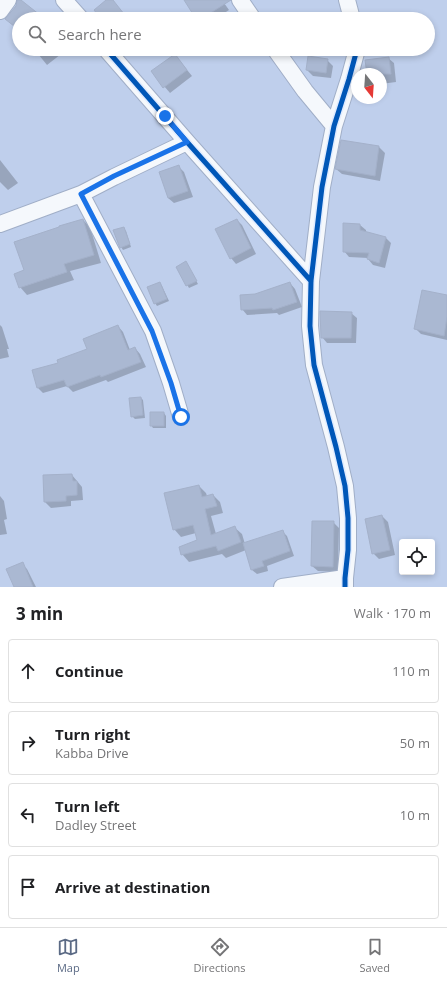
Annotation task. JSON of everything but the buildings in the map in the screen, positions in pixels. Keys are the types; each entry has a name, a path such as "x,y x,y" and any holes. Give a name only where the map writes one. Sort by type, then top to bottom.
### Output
{"street":[{"path":"0,11 8,0"},
{"path":"64,0 74,12"},
{"path":"240,0 248,12"},
{"path":"347,0 350,12"},
{"path":"112,56 311,281"},
{"path":"280,56 305,91 334,126"},
{"path":"282,587 345,582 348,550 348,518 345,486 314,365 310,326 311,281 322,187 334,126 355,56"},
{"path":"0,224 81,194 114,176 187,142"},
{"path":"81,194 152,331 171,383 181,417"}],"cycle path":[{"path":"112,56 311,281"},
{"path":"345,587 348,550 348,518 345,486 314,365 310,326 311,281 322,187 334,126 355,56"}],"route":[{"path":"165,116 187,142 114,176 81,194 152,331 171,383 181,417"}]}
